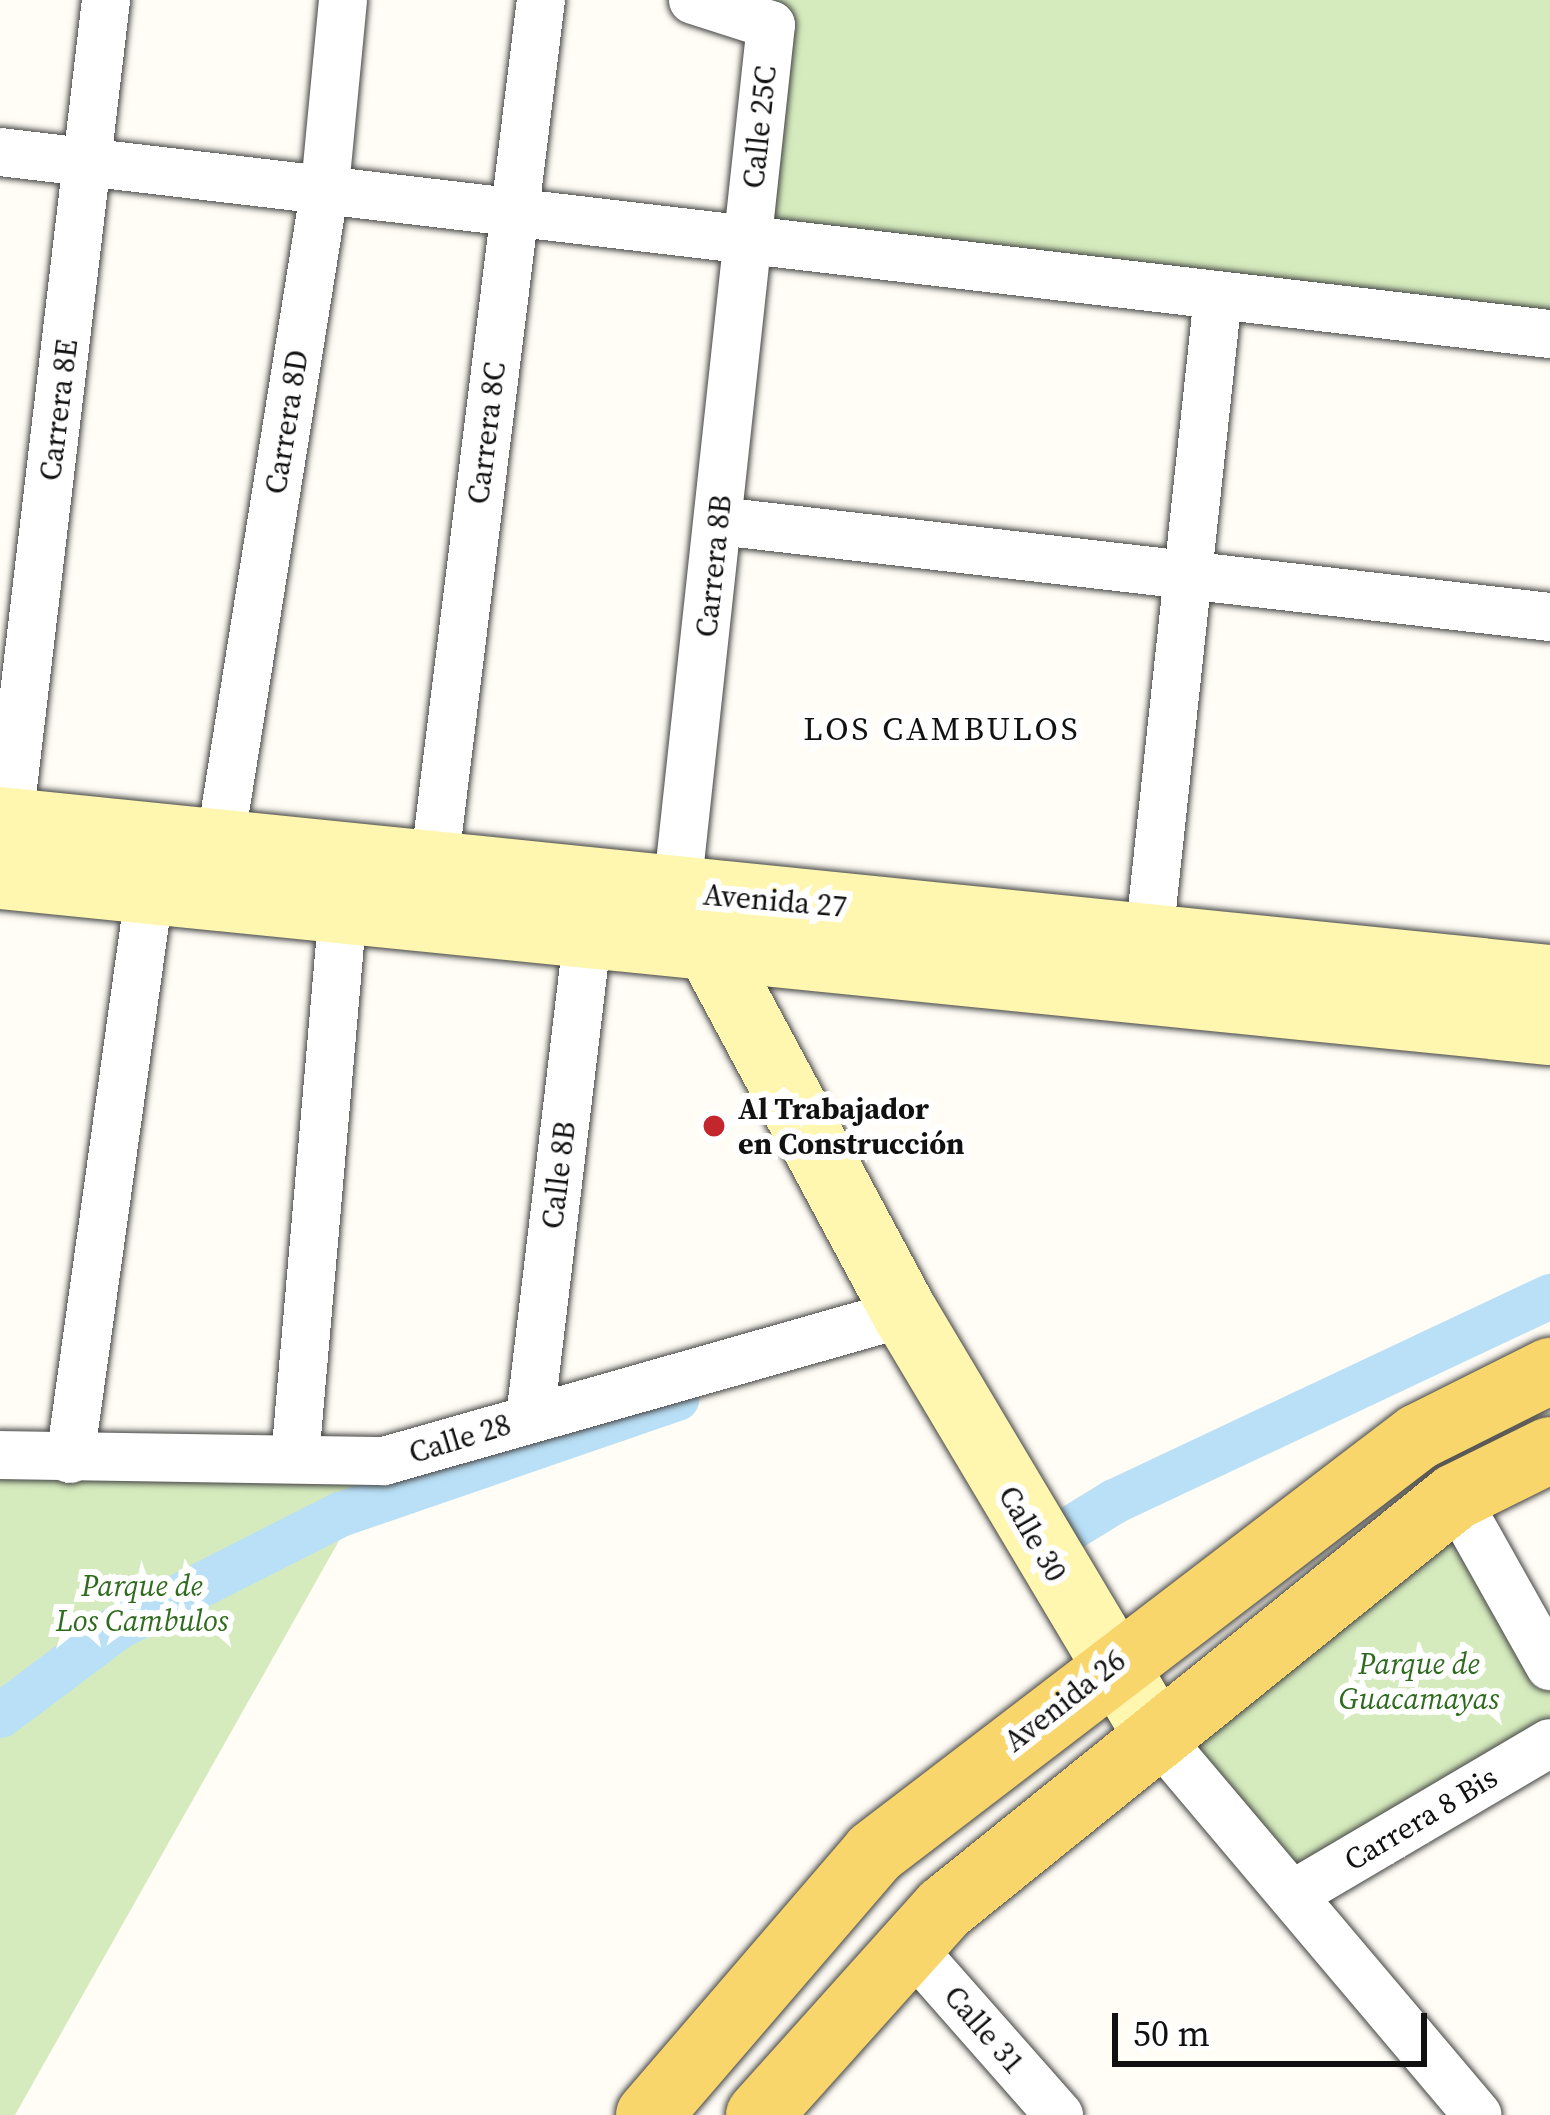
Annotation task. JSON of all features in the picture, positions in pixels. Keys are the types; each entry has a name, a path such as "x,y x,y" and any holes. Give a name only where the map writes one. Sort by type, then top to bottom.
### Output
{"main road":[{"name":"Avenida 27","path":"3,839 220,843 434,866 693,918 1550,1032"},
{"name":"Avenida 27","path":"3,839 149,894 588,932 693,918 1149,937 1550,978"},
{"name":"Calle 30","path":"693,918 905,1313 1108,1666 1158,1737"},
{"name":"Avenida 26","path":"650,2115 874,1852 1108,1666 1418,1437 1550,1371"},
{"path":"759,2115 909,1945 1455,1498 1550,1450"}],"street":[{"name":"Carrera 8E","path":"3,839 106,0"},
{"name":"Carrera 8D","path":"220,843 325,187 343,0"},
{"name":"Carrera 8C","path":"434,866 541,0"},
{"name":"Calle 25C","path":"693,0 771,26 748,240"},
{"path":"0,152 1550,334"},
{"name":"Carrera 8B","path":"693,918 719,521 748,240"},
{"path":"1149,937 1218,296"},
{"path":"719,521 1550,617"},
{"path":"70,1459 149,894"},
{"path":"295,1459 343,909"},
{"name":"Calle 8B","path":"530,1418 588,932"},
{"name":"Calle 28","path":"0,1455 384,1461 905,1313"},
{"path":"1455,1498 1550,1666"},
{"name":"Calle 30","path":"1158,1737 1477,2115"},
{"name":"Carrera 8 Bis","path":"1292,1895 1550,1743"},
{"name":"Calle 31","path":"909,1945 1058,2115"}],"green space":[{"path":"775,0 1550,0 1550,334 748,240"},
{"name":"Parque de Los Cambulos","path":"0,1455 384,1461 15,2115 0,2115"},
{"name":"Parque de Guacamayas","path":"1455,1497 1550,1666 1550,1743 1292,1895 1158,1737"}],"waterway":[{"path":"1029,1529 1039,1547 1114,1501 1550,1296"},
{"path":"0,1715 117,1627 340,1514 677,1398"}],"place":[{"name":"Al Trabajador en Construcción","path":"714,1126"}],"district":[{"name":"LOS CAMBULOS","path":"942,729"}]}
